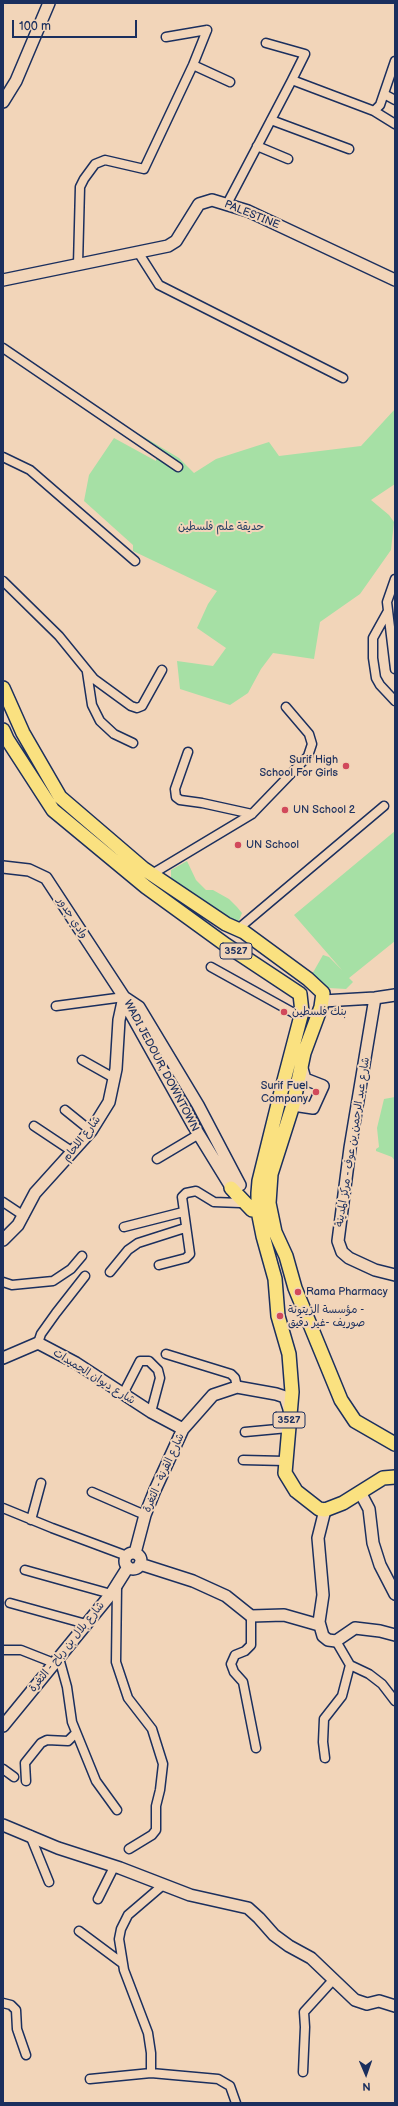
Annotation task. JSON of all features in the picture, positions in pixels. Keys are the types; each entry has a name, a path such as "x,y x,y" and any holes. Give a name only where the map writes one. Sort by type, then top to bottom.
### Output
{"main road":[{"path":"3,102 16,81 49,3"},
{"name":"PALESTINE","path":"3,280 168,246 176,241 199,204 212,200 248,211 395,280"},
{"name":"3527","path":"3,688 24,733 60,797 152,874 226,924 238,930 316,985 323,993 323,1001 303,1059 292,1105 263,1203 341,1400 355,1420 395,1444"},
{"name":"3527","path":"3,730 7,739 54,810 146,887 226,945 299,992 301,997 302,1015"},
{"name":"وادي جدور","path":"3,867 29,870 46,878 124,997"},
{"name":"3527","path":"264,1240 263,1203 259,1181 281,1092 308,995 317,995 323,1001"},
{"path":"323,1001 375,998 395,995"},
{"name":"شارع اللحام","path":"3,1240 14,1231 24,1216 35,1193 91,1131 108,1102 114,1078 119,1020 124,997"},
{"name":"WADI JEDOUR, DOWNTOWN","path":"124,997 126,1005 199,1134 239,1192"},
{"name":"WADI JEDOUR, DOWNTOWN","path":"124,997 139,1007 198,1105 239,1192"},
{"name":"شارع عبد الرحمن بن عوف - مركز المدينة","path":"375,998 350,1148 338,1241 342,1252 349,1258 375,1270 395,1275"},
{"path":"281,1092 285,1102 292,1105 311,1109 315,1106 320,1085 305,1078 303,1059"},
{"path":"239,1192 253,1195 263,1203"},
{"name":"3527","path":"239,1192 264,1240 275,1279 278,1316 289,1354 291,1381 290,1412 285,1473 296,1491 320,1509 325,1510"},
{"path":"264,1240 270,1237 275,1238 280,1243"},
{"path":"3,1358 38,1343"},
{"name":"شارع ديوان الحميدات","path":"38,1343 76,1363 151,1412 184,1429"},
{"path":"276,1394 285,1389 291,1381"},
{"name":"شارع القرنة - الثغرة","path":"130,1559 155,1490 184,1429 213,1395 237,1387 276,1394"},
{"path":"276,1394 286,1397 290,1412"},
{"path":"395,1477 383,1478 343,1503 331,1509 325,1510 318,1538 323,1595 319,1625 323,1636 328,1640 336,1641 355,1628 380,1631 395,1635"},
{"path":"360,1492 369,1509 373,1543 380,1564 395,1594"},
{"path":"130,1559 135,1568 140,1564 193,1581 226,1596 251,1616 284,1615 319,1625"},
{"name":"شارع بلال بن رباح - الثغرة","path":"3,1726 114,1590 130,1559"},
{"path":"3,1825 58,1848 190,1895 248,1908 274,1935 311,1958 355,2000 367,2004 379,2001 395,2006"}],"street":[{"path":"78,265 80,187 84,179 95,164 105,160 144,169 192,65 206,30 166,37"},
{"path":"227,204 305,54 266,43"},
{"path":"374,111 380,105 395,61"},
{"path":"192,65 230,82"},
{"path":"292,80 374,111 395,124"},
{"path":"384,94 395,100"},
{"path":"271,120 349,149"},
{"path":"257,146 288,159"},
{"path":"138,252 159,285 343,378"},
{"path":"3,348 178,467"},
{"path":"3,457 30,470 135,561"},
{"path":"395,579 387,602 395,669"},
{"path":"3,581 59,636 87,672 101,685 132,706 137,708 142,706 162,670"},
{"path":"388,611 373,638 373,658 376,678 380,685 395,701"},
{"path":"87,672 92,705 100,721 114,734 133,743"},
{"path":"152,874 252,814 306,758 311,750 309,734 286,707"},
{"path":"188,752 175,789 177,798 252,814"},
{"path":"238,930 384,806"},
{"path":"211,967 302,1015"},
{"path":"56,1006 124,997"},
{"path":"82,1060 114,1078"},
{"path":"65,1110 91,1131"},
{"path":"34,1126 73,1152"},
{"path":"157,1159 199,1134"},
{"path":"159,1265 189,1256 190,1251 185,1228 182,1197 190,1191 196,1191 214,1202 239,1192"},
{"path":"3,1202 24,1216"},
{"path":"124,1227 183,1212"},
{"path":"110,1272 129,1249 138,1243 185,1228"},
{"path":"3,1282 12,1285 53,1282 71,1269 82,1256"},
{"path":"38,1343 41,1334 56,1313 86,1276"},
{"path":"166,1354 231,1374 236,1379 237,1387"},
{"path":"123,1394 140,1361 149,1361 158,1370 160,1378 151,1412"},
{"path":"245,1432 288,1428"},
{"path":"244,1460 286,1461"},
{"path":"32,1520 41,1483"},
{"path":"92,1492 145,1515"},
{"path":"3,1508 130,1559"},
{"path":"25,1570 114,1590 116,1662 128,1698 152,1729 163,1764 160,1790 156,1806 156,1830 152,1835 129,1849"},
{"path":"10,1603 86,1624"},
{"path":"251,1616 250,1645 247,1650 235,1655 231,1664 234,1672 243,1682 256,1748"},
{"path":"336,1641 350,1665 369,1674 382,1684 395,1701"},
{"path":"3,1650 21,1650 57,1660 67,1687 72,1722 76,1733 96,1781 117,1810"},
{"path":"325,1758 322,1742 324,1719 342,1696 350,1665"},
{"path":"26,1780 25,1763 41,1743 48,1740 68,1741 76,1733"},
{"path":"3,1769 14,1777"},
{"path":"30,1835 49,1882"},
{"path":"98,1899 114,1867"},
{"path":"151,2073 151,2053 148,2033 122,1963 119,1939 123,1923 131,1912 163,1885"},
{"path":"80,1931 122,1963"},
{"path":"303,2072 305,2027 304,2012 334,1979"},
{"path":"3,2003 11,2005 16,2010 17,2030 26,2054"},
{"path":"90,2079 151,2073 218,2078 230,2086 236,2103"}],"green space":[{"name":"حديقة علم فلسطين","path":"395,409 395,484 371,500 389,515 394,522 391,550 360,594 320,622 314,659 273,653 261,669 248,693 230,705 180,689 177,661 213,666 226,648 197,628 208,604 217,591 133,551 133,545 84,501 89,475 114,438 156,461 156,455 134,443 139,434 179,458 194,473 216,459 269,442 279,456 361,446"},
{"path":"395,831 395,941 349,978 353,982 346,989 329,988 320,985 311,976 323,955 329,957 342,970 294,915"},
{"path":"187,861 196,880 206,890 213,890 229,899 242,913 238,923 225,921 171,881 171,870"},
{"path":"395,1097 395,1161 392,1157 376,1151 376,1149 379,1147 377,1128 384,1099"}],"place":[{"name":"Surif High School For Girls","path":"346,766"},
{"name":"UN School 2","path":"285,810"},
{"name":"UN School","path":"238,845"},
{"name":"بنك فلسطين","path":"284,1012"},
{"name":"Surif Fuel Company","path":"316,1092"},
{"name":"Rama Pharmacy","path":"298,1292"},
{"name":"مؤسسة الزيتونة - صوريف -غير دقيق","path":"280,1316"}]}
